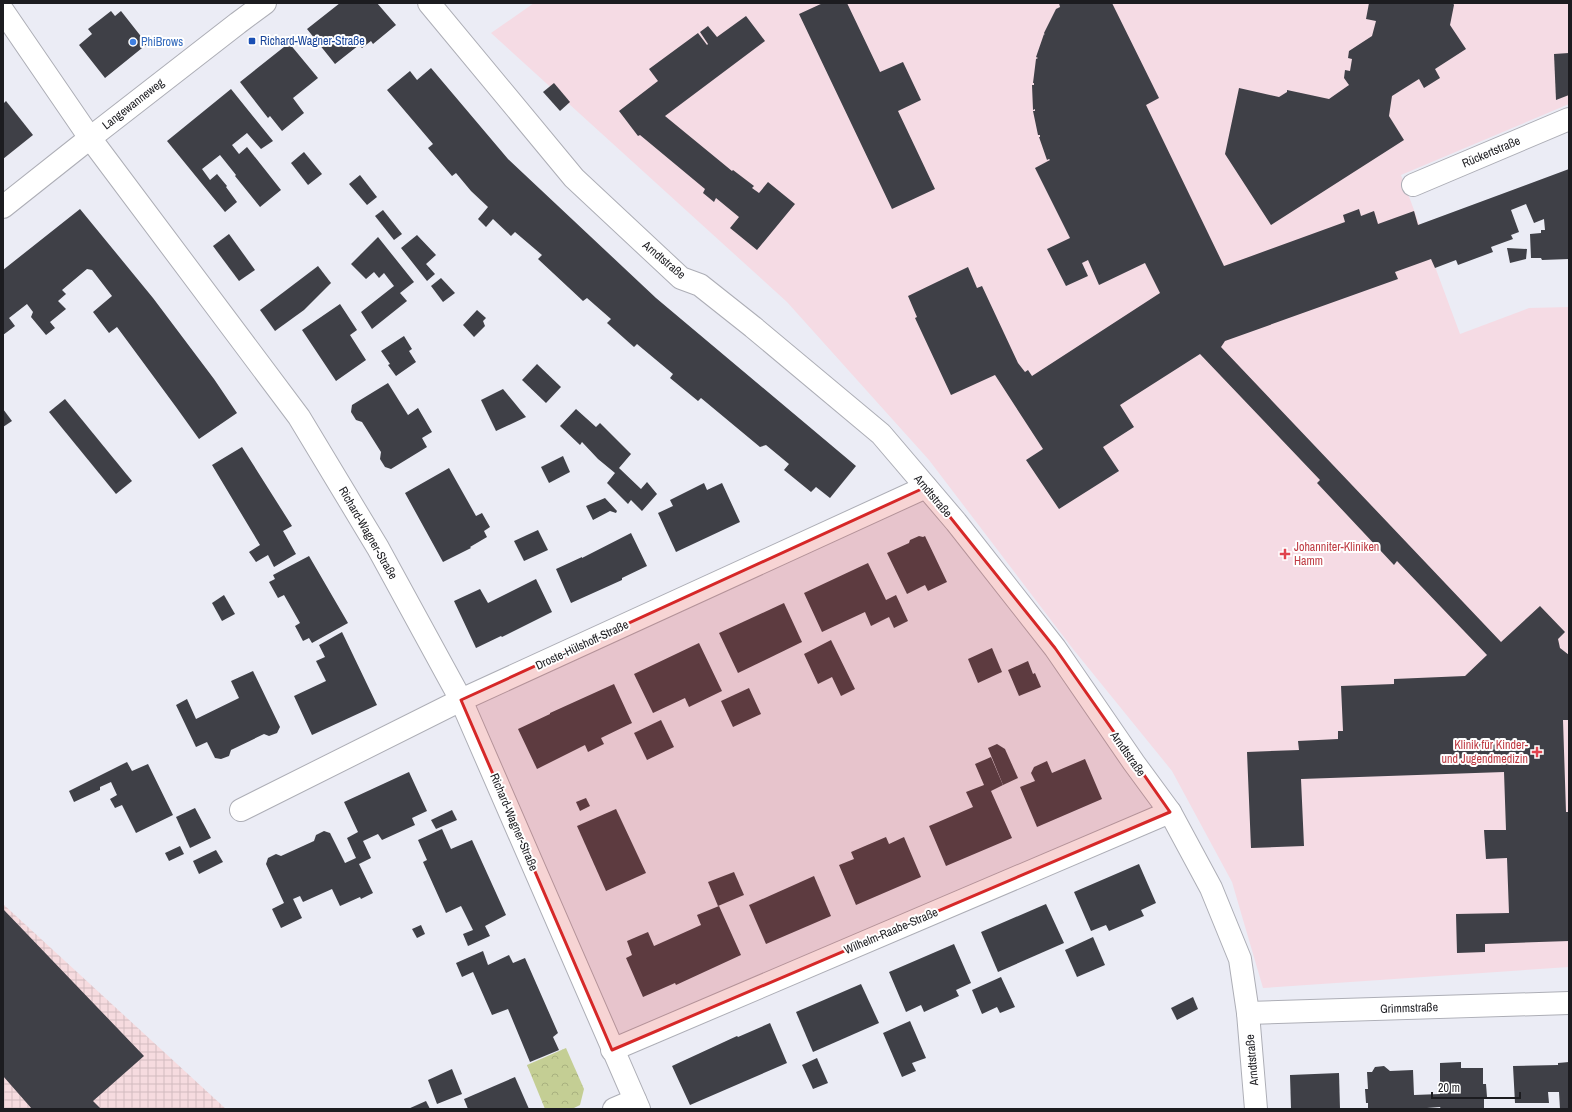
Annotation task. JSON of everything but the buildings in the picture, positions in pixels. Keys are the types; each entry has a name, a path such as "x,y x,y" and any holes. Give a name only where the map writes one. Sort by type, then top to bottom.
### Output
{"street":[{"name":"Langewanneweg","path":"3,207 265,3"},
{"name":"Arndtstraße","path":"429,3 574,178 681,278 700,285 753,327 881,434 991,566 1055,648 1134,763 1170,812 1211,888 1240,959 1248,1013 1256,1109"},
{"name":"Richard-Wagner-Straße","path":"3,11 90,138 299,417 378,548 460,700 612,1050 637,1104"},
{"name":"Rückertstraße","path":"1413,184 1569,120"},
{"name":"Droste-Hülshoff-Straße","path":"241,810 460,700 926,487"},
{"name":"Wilhelm-Raabe-Straße","path":"612,1050 1170,812"},
{"name":"Grimmstraße","path":"1248,1013 1569,1003"},
{"path":"614,1109 637,1104"}],"highlighted area":[{"path":"926,487 1055,648 1170,812 612,1050 461,700"}],"shaded area":[{"name":"Johanniter-Kliniken Hamm","path":"534,3 1569,3 1569,104 1401,175 1460,334 1529,308 1569,307 1569,967 1263,988 1232,882 1172,771 1073,649 929,460 787,302 491,33"},
{"path":"3,904 226,1109 3,1109"}],"green space":[{"path":"566,1048 584,1089 580,1105 572,1109 545,1109 527,1065"}],"place":[{"name":"Richard-Wagner-Straße","path":"252,41"},
{"name":"PhiBrows","path":"133,42"},
{"name":"Johanniter-Kliniken Hamm","path":"1285,554"},
{"name":"Klinik für Kinder- und Jugendmedizin","path":"1537,752"}]}
